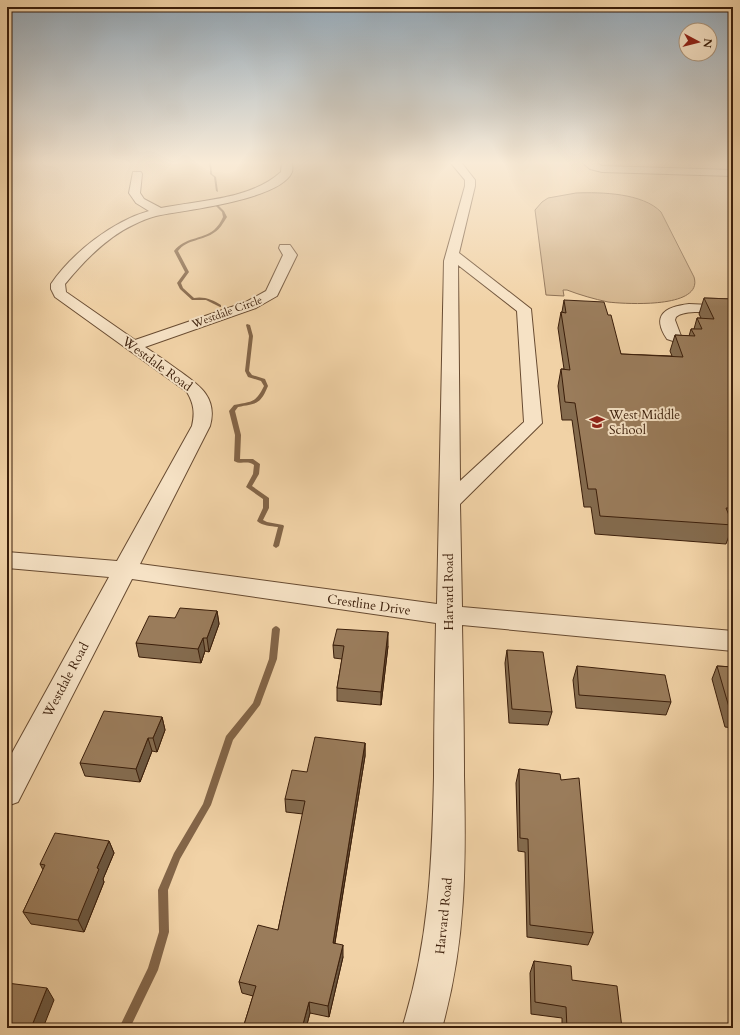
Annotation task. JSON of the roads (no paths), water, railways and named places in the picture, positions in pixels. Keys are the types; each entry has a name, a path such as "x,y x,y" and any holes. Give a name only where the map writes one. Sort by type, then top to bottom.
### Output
{"street":[{"name":"Westdale Road","path":"7,792 201,426 204,415 203,405 194,389 60,294 58,289 58,284 62,278 114,230 131,221 167,210"},
{"name":"Harvard Road","path":"422,1028 441,953 448,892 448,502 452,254 464,210"},
{"name":"Westdale Circle","path":"132,346 252,305 267,297 272,293 290,255 285,248"},
{"path":"448,502 533,423 524,309 452,254"},
{"path":"673,336 668,322 668,316 672,312 688,308 733,310"},
{"name":"Crestline Drive","path":"7,560 124,570 449,616 733,641"}],"waterway":[{"path":"220,306 214,302 201,298 193,299 181,288 179,283 187,272 176,251 185,243 214,232 225,217 222,210"},
{"path":"248,325 251,336 247,371 250,376 263,380 266,386 258,400 252,403 236,406 232,411 238,435 237,461 253,461 257,464 256,474 249,487 266,498 266,508 260,521 266,524 281,526 276,546"},
{"path":"124,1028 153,970 164,932 163,890 177,856 207,805 229,738 256,705 273,659 276,629"}],"place":[{"name":"West Middle School","path":"597,422"}]}
